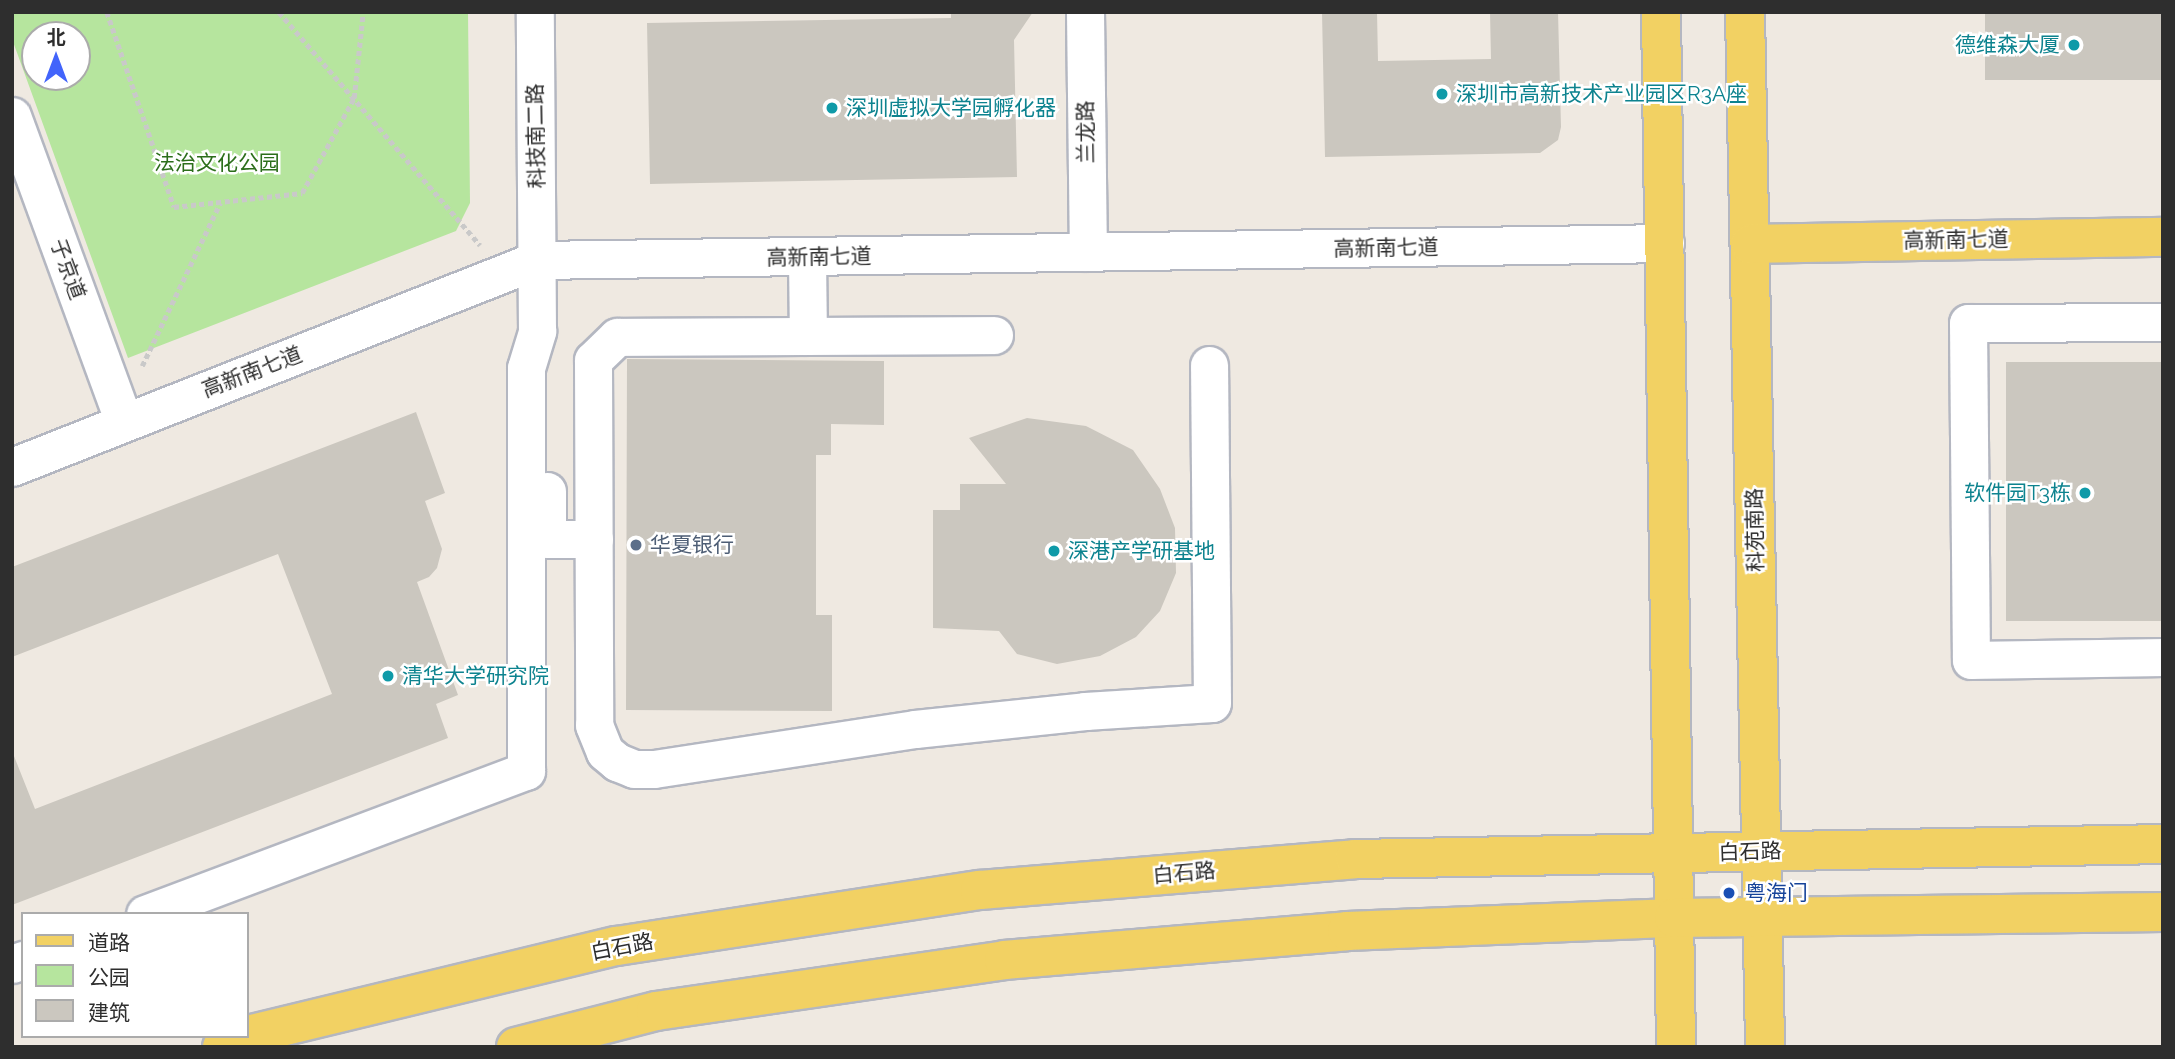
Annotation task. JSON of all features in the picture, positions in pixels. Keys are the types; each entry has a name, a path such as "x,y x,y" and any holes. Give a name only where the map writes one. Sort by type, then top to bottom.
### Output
{"main road":[{"path":"1661,12 1676,1047"},
{"name":"科苑南路","path":"1745,12 1765,1047"},
{"name":"高新南七道","path":"1750,244 2163,237"},
{"name":"白石路","path":"248,1036 617,946 980,890 1354,859 2163,844"},
{"path":"516,1047 656,1011 1004,960 1347,931 1674,918 2163,912"},
{"name":"白石路","path":"222,1047 243,1038"}],"street":[{"name":"科技南二路","path":"535,12 521,267 537,331"},
{"name":"兰龙路","path":"1085,12 1088,252"},
{"name":"子京道","path":"12,116 122,417"},
{"name":"高新南七道","path":"12,467 122,417 521,267 807,257 1665,243"},
{"path":"807,257 808,336"},
{"path":"2163,321 1968,323 1971,660 2163,657"},
{"path":"537,331 547,370 548,539 594,539"},
{"path":"150,912 526,771 526,368 537,331"},
{"path":"994,335 617,337 593,360 594,725 605,751 617,762 634,769 654,769 915,729 1085,711 1212,703 1209,365"}],"path":[{"path":"107,12 174,207 302,193 354,98 363,12"},
{"path":"279,12 354,98 521,267"},
{"path":"122,417 220,202"}],"green space":[{"name":"法治文化公园","path":"12,12 468,12 470,203 456,231 128,358 31,91 91,91 91,21 21,21 21,64 12,39"}],"building":[{"name":"深圳虚拟大学园孵化器","path":"951,12 1033,12 1014,40 1017,177 650,184 647,23 951,18"},
{"name":"深圳市高新技术产业园区R3A座","path":"1322,12 1377,12 1378,61 1491,59 1490,12 1558,12 1561,127 1558,140 1540,153 1325,157"},
{"name":"德维森大厦","path":"1985,12 2163,12 2163,80 1985,80"},
{"path":"627,359 884,361 884,425 831,424 831,455 816,455 816,615 832,615 832,711 626,710"},
{"name":"软件园T3栋","path":"2006,362 2163,362 2163,621 2006,621"},
{"name":"清华大学研究院","path":"416,412 445,493 425,501 442,549 437,568 429,577 417,582 458,695 436,704 448,738 12,905 12,751 35,809 332,694 278,554 12,657 12,567"},
{"name":"深港产学研基地","path":"1027,418 1086,426 1133,450 1160,489 1175,528 1176,573 1160,611 1136,637 1100,656 1057,664 1017,654 999,631 933,628 933,510 960,510 960,484 1006,484 969,438"}],"place":[{"name":"德维森大厦","path":"2074,45"},
{"name":"深圳市高新技术产业园区R3A座","path":"1442,94"},
{"name":"深圳虚拟大学园孵化器","path":"832,108"},
{"name":"软件园T3栋","path":"2085,493"},
{"name":"华夏银行","path":"636,545"},
{"name":"深港产学研基地","path":"1054,551"},
{"name":"清华大学研究院","path":"388,676"},
{"name":"粤海门","path":"1729,893"}]}
